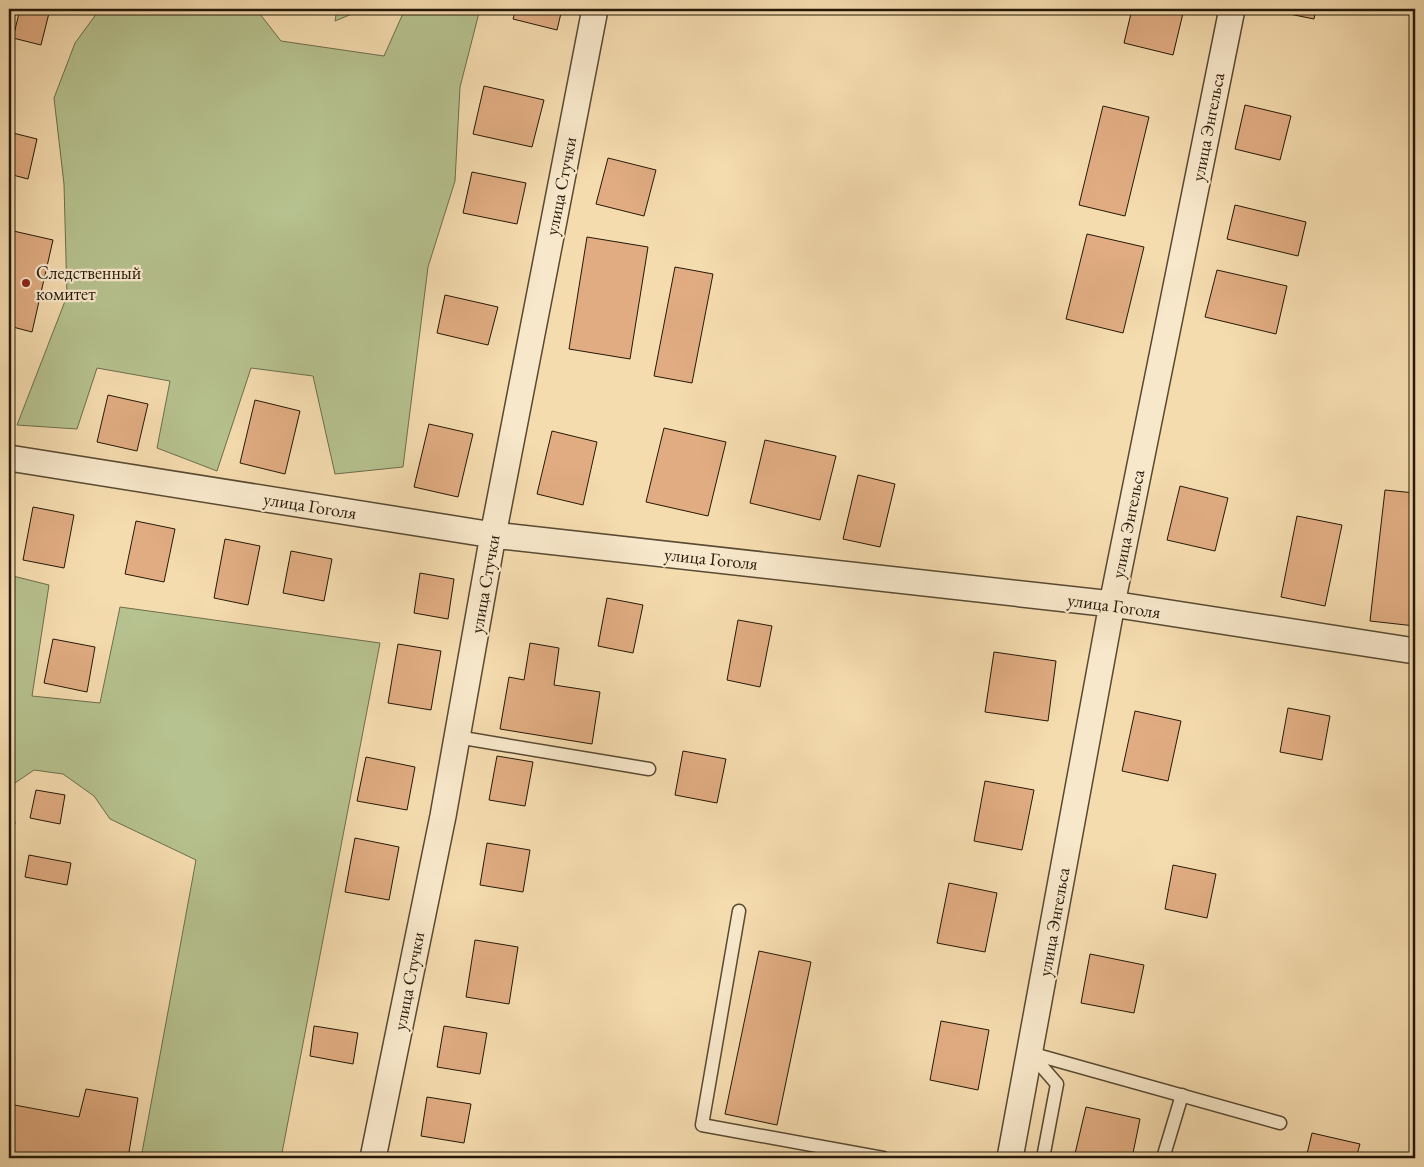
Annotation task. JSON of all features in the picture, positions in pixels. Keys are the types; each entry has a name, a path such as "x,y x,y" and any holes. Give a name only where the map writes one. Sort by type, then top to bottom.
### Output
{"street":[{"name":"улица Стучки","path":"374,1158 443,816 494,535 595,9"},
{"name":"улица Энгельса","path":"1010,1158 1112,604 1232,9"},
{"name":"улица Гоголя","path":"9,458 494,535 1112,604 1415,651"}],"lane":[{"path":"458,737 649,768"},
{"path":"739,911 702,1125 883,1158"},
{"path":"1030,1053 1280,1123"},
{"path":"1030,1053 1056,1084 1043,1158"},
{"path":"1163,1158 1182,1095"}],"green space":[{"path":"100,9 256,9 281,41 384,56 405,9 480,9 460,87 455,181 428,267 403,467 335,474 313,376 251,368 217,471 157,448 170,381 97,368 77,429 17,425 67,296 64,184 54,98 75,43"},
{"path":"337,9 364,9 335,21"},
{"path":"9,575 49,585 32,696 100,703 120,607 380,643 281,1158 141,1158 196,860 110,819 94,796 63,774 34,770 9,787"}],"building":[{"path":"20,9 50,9 41,45 13,38"},
{"path":"516,9 562,9 557,30 513,19"},
{"path":"1132,9 1184,9 1173,55 1124,43"},
{"path":"1270,9 1316,9 1314,19"},
{"path":"484,86 544,100 532,147 473,134"},
{"path":"1245,105 1291,116 1280,160 1235,149"},
{"path":"1103,106 1149,117 1125,216 1079,205"},
{"path":"9,132 37,139 28,179 9,174"},
{"path":"608,158 656,170 644,216 596,204"},
{"path":"472,172 526,183 517,224 463,213"},
{"path":"1235,205 1306,222 1298,256 1227,239"},
{"name":"Следственный комитет","path":"9,230 53,240 32,332 9,326"},
{"path":"1087,234 1144,247 1123,333 1066,319"},
{"path":"587,237 648,247 630,359 569,349"},
{"path":"675,267 713,274 692,383 654,376"},
{"path":"1217,270 1287,286 1276,334 1205,317"},
{"path":"445,295 498,307 488,345 437,333"},
{"path":"108,395 148,404 137,451 97,442"},
{"path":"255,400 300,411 285,474 240,463"},
{"path":"429,424 473,434 458,497 414,487"},
{"path":"664,428 726,442 708,516 646,502"},
{"path":"552,431 597,442 583,505 537,494"},
{"path":"765,440 836,456 820,520 750,503"},
{"path":"858,475 895,484 880,547 843,539"},
{"path":"1180,486 1228,498 1215,551 1167,540"},
{"path":"1385,490 1415,493 1415,626 1370,621"},
{"path":"33,507 74,515 64,568 23,560"},
{"path":"1297,516 1342,525 1325,606 1281,597"},
{"path":"136,521 175,529 164,582 125,574"},
{"path":"225,539 260,546 248,605 214,598"},
{"path":"291,551 332,559 324,601 283,593"},
{"path":"420,573 454,579 448,619 414,613"},
{"path":"607,598 643,605 633,653 598,646"},
{"path":"738,620 772,626 760,687 727,680"},
{"path":"53,639 95,647 87,692 44,683"},
{"path":"530,643 559,648 554,685 600,692 592,744 500,729 509,677 524,680"},
{"path":"398,644 441,651 431,710 388,703"},
{"path":"994,652 1056,661 1048,721 985,712"},
{"path":"1288,708 1330,716 1322,760 1280,752"},
{"path":"1135,711 1181,721 1168,781 1122,771"},
{"path":"683,751 726,759 717,803 675,795"},
{"path":"497,756 533,762 525,806 489,800"},
{"path":"366,757 415,767 407,810 357,801"},
{"path":"985,781 1034,790 1022,850 974,841"},
{"path":"36,790 65,795 60,824 30,818"},
{"path":"9,821 15,822 10,848 9,848"},
{"path":"355,838 399,847 389,900 345,892"},
{"path":"487,843 530,850 523,892 480,885"},
{"path":"29,855 71,863 67,885 25,877"},
{"path":"1173,865 1216,874 1207,918 1165,909"},
{"path":"949,883 997,893 985,952 937,943"},
{"path":"475,940 518,947 509,1004 466,997"},
{"path":"759,951 811,962 777,1125 725,1114"},
{"path":"1090,954 1144,965 1134,1013 1081,1003"},
{"path":"941,1021 989,1030 978,1090 930,1080"},
{"path":"314,1026 358,1033 353,1064 310,1056"},
{"path":"444,1026 487,1033 480,1074 437,1067"},
{"path":"86,1089 138,1098 128,1158 9,1158 9,1104 79,1117"},
{"path":"427,1097 471,1104 464,1143 421,1136"},
{"path":"1086,1107 1140,1119 1132,1158 1074,1158"},
{"path":"1312,1133 1360,1144 1356,1158 1306,1158"}],"place":[{"name":"Следственный комитет","path":"26,283"}]}
